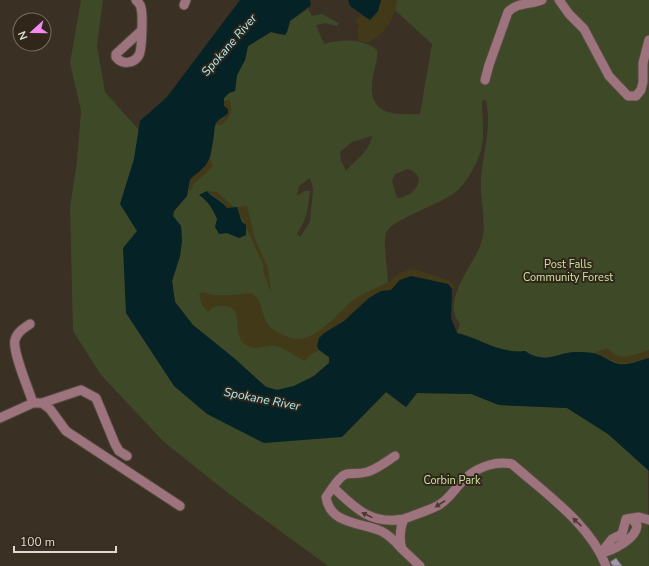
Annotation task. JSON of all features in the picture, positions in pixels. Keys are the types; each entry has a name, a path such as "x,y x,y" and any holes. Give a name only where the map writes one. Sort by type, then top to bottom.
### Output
{"street":[{"path":"136,0 142,9 141,31"},
{"path":"485,80 488,65 508,12 512,7 542,0"},
{"path":"559,0 569,14 584,29 610,76 628,96 636,96 641,90 643,63 649,40"},
{"path":"30,324 17,335 14,341 17,355 37,403 50,409 66,431 180,506"},
{"path":"0,418 37,403 79,389 96,398 115,444 119,450 127,456"},
{"path":"395,456 366,472 345,473 340,477 326,497 328,505 334,513 344,521 381,531 392,538 420,566"},
{"path":"333,487 362,513 377,519 393,521 404,519 439,505 452,495 467,476 477,470 493,464 504,462 512,464 580,524 601,553 606,566"},
{"path":"601,553 618,548 622,539 637,528 636,521 632,519 639,516 649,520"},
{"path":"402,549 402,524 404,519"}],"green space":[{"name":"Corbin Park","path":"81,0 103,0 97,46 105,92 139,130 134,159 137,231 126,313 342,437 386,392 406,407 417,393 471,394 499,405 567,408 608,434 648,468 649,566 328,566 228,493 164,442 101,375 73,331 70,207 77,161 81,111 70,63"},
{"name":"Post Falls Community Forest","path":"384,0 649,0 649,358 624,365 563,354 552,359 531,355 525,351 498,348 466,335 457,333 460,323 455,315 454,306 456,295 483,238 484,221 481,179 488,130 488,111 486,100 482,101 483,132 481,150 470,175 464,184 453,194 408,216 390,227 385,237 388,283 364,294 323,354 329,357 329,363 314,376 294,386 277,390 266,387 235,359 193,325 175,302 172,281 180,256 182,240 181,226 173,216 174,211 187,196 188,184 210,160 215,126 224,106 224,98 229,93 235,91 237,75 245,60 248,46 271,32 280,35 287,32 290,21 308,9 312,16 322,14 339,23 337,26 325,23 316,25 324,44 338,41 352,41 365,43 377,50 372,84 372,95 375,103 380,108 388,112 397,114 420,114 432,44","holes":["372,136 371,141 365,151 346,171 341,160 340,152 352,142","408,169 415,173 418,177 419,181 417,186 409,194 397,198 392,181 395,174","310,178 313,189 310,222 300,237 297,234 306,214 310,191 304,191 297,196 299,186"]}],"sand":[{"path":"381,0 397,0 391,20 379,35 368,43 359,41 357,31 359,26 356,20 361,15 370,20 378,11"},
{"path":"230,100 231,111 229,117 221,125 216,124 219,120 225,117 224,101"},
{"path":"210,159 213,166 193,184 192,190 189,190 192,177"},
{"path":"207,191 217,192 234,207 227,208 224,203"},
{"path":"247,206 255,239 268,268 271,293 264,274 263,264 237,207"},
{"path":"413,269 448,280 456,287 452,289 448,284 411,276 400,280 391,290 381,291 369,298 344,321 324,333 319,338 317,346 319,350 309,356 305,361 279,347 272,346 255,348 248,346 242,342 239,336 237,316 234,311 229,307 219,306 210,309 208,312 202,305 199,295 202,292 220,295 251,293 261,305 268,325 272,329 288,337 298,339 316,333 356,298 388,282 400,273"},
{"path":"607,348 612,353 622,357 632,356 649,350 649,358 620,363 594,353"}],"water":[{"name":"Spokane River","path":"240,0 310,0 311,5 290,21 285,35 271,32 248,46 245,60 237,75 235,91 229,93 224,98 224,106 228,109 228,113 215,125 212,149 209,159 204,167 190,179 187,196 174,211 173,216 181,226 182,240 180,256 172,281 175,302 193,325 235,359 266,387 277,390 294,386 314,376 329,363 329,357 319,350 317,346 319,338 324,333 344,321 369,298 381,291 391,290 400,280 411,276 448,284 452,289 451,318 457,333 498,348 525,351 533,355 546,358 571,352 582,352 597,354 613,362 621,364 649,358 649,471 608,434 567,408 499,405 471,394 417,393 406,407 386,392 342,437 264,443 207,414 174,386 126,313 123,248 137,231 120,204 134,159 140,121 167,97"},
{"path":"348,0 381,0 378,11 370,20 350,6"},
{"path":"207,191 227,208 237,207 242,222 246,225 246,235 239,238 227,233 219,234 215,227 217,219 214,212 208,203 199,195"}],"building":[{"path":"616,558 622,566 613,566 610,562"}]}
